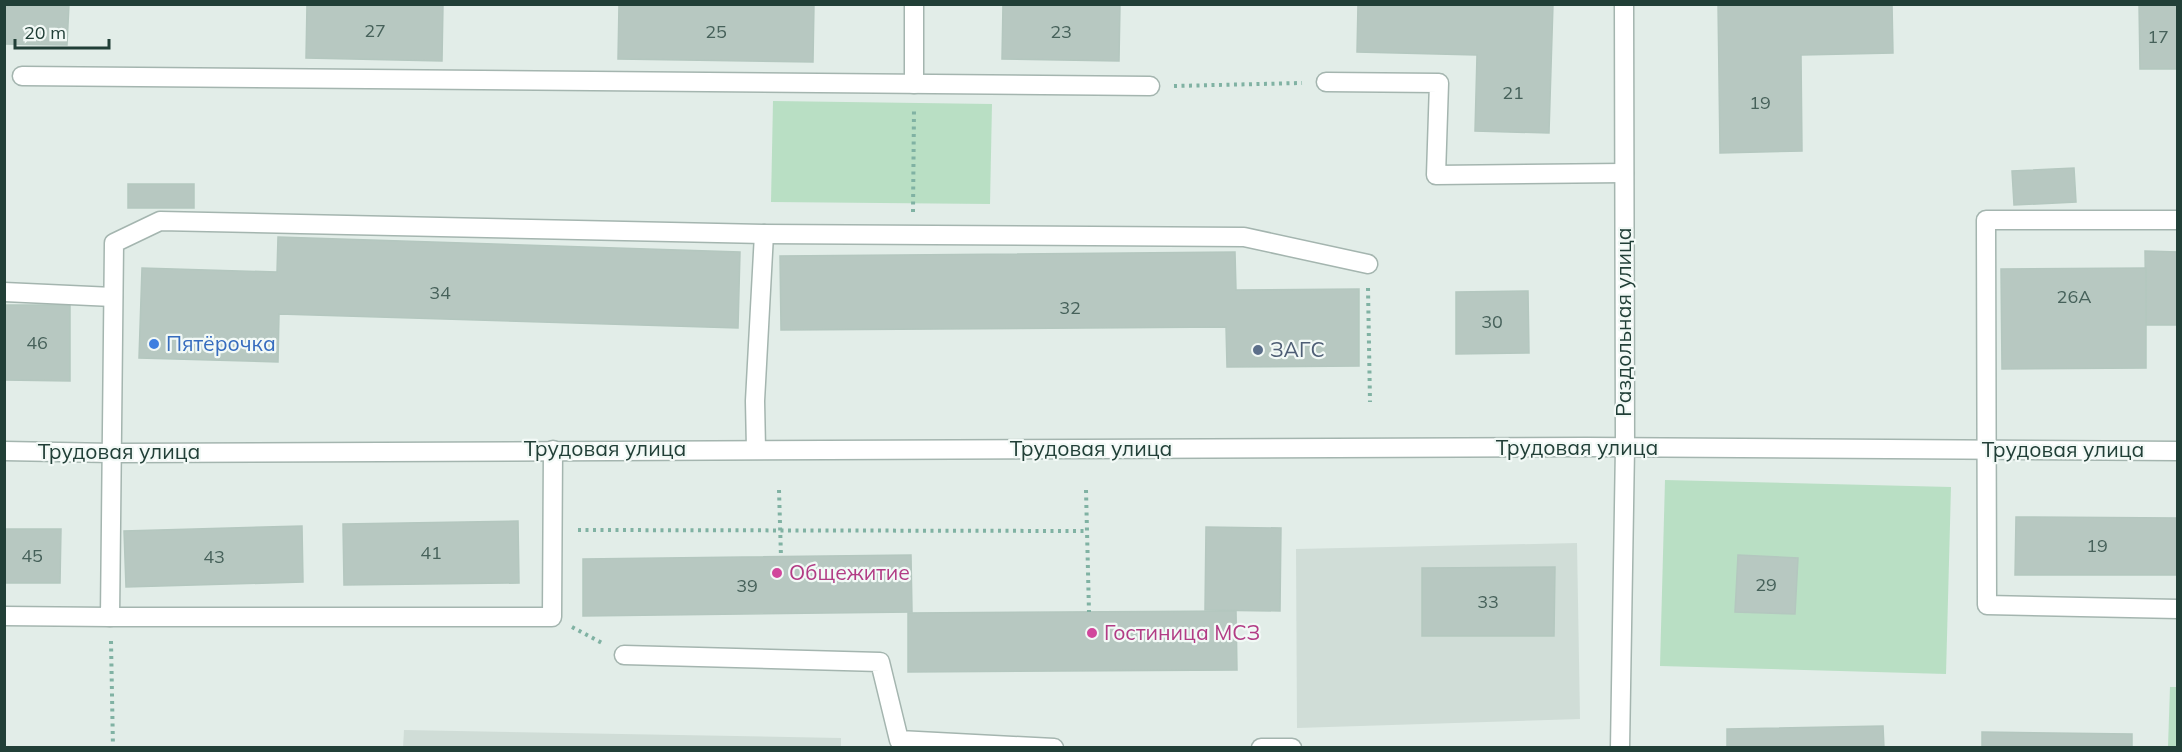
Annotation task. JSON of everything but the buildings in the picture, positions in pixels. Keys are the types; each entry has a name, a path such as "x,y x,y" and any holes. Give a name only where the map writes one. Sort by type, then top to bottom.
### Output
{"street":[{"path":"914,4 914,84"},
{"name":"Раздольная улица","path":"1620,747 1625,447 1624,4"},
{"path":"22,76 1150,86"},
{"path":"1326,82 1439,83 1436,175 1624,173"},
{"path":"2178,220 1986,220 1987,605 2178,609"},
{"path":"110,617 114,243 160,222 764,234 1244,237 1368,264"},
{"path":"756,449 754,401 764,234"},
{"path":"4,292 113,297"},
{"name":"Трудовая улица","path":"4,451 113,453 1625,447 2178,451"},
{"path":"4,616 552,617 553,450"},
{"path":"624,654 880,662 899,740 1054,747"},
{"path":"1260,747 1292,747"}],"path":[{"path":"1150,86 1326,82"},
{"path":"913,235 914,84"},
{"path":"1368,264 1370,402"},
{"path":"779,490 781,557"},
{"path":"1086,490 1089,612"},
{"path":"553,530 1086,531"},
{"path":"110,617 113,747"},
{"path":"552,617 624,654"}],"shaded area":[{"path":"1577,543 1580,719 1297,728 1296,549"},
{"path":"404,730 841,738 841,747 403,748"}],"green space":[{"path":"773,101 992,104 990,204 771,202"},
{"path":"1665,480 1951,487 1946,674 1660,666"},
{"path":"2170,687 2177,687 2177,747 2168,747"}],"place":[{"name":"Пятёрочка","path":"154,344"},
{"name":"ЗАГС","path":"1258,350"},
{"name":"Общежитие","path":"777,573"},
{"name":"Гостиница МСЗ","path":"1092,633"}]}
